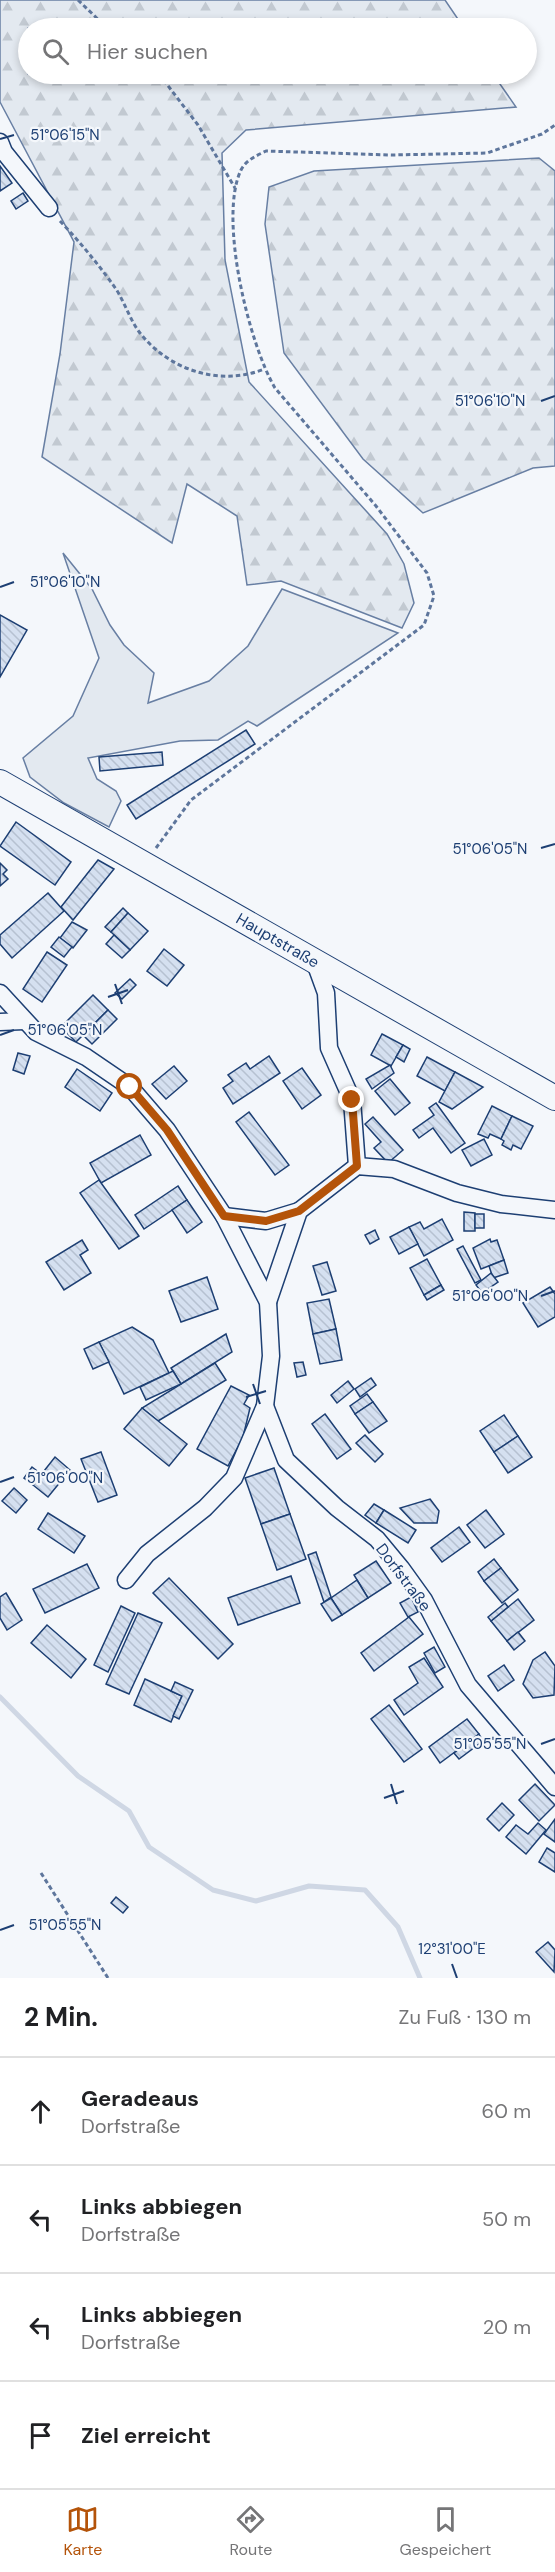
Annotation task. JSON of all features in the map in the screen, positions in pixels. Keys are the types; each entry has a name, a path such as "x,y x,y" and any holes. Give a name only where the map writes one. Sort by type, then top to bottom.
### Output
{"main road":[{"name":"Hauptstraße","path":"0,782 555,1098"}],"street":[{"path":"0,142 10,160 49,208"},
{"path":"314,960 326,993 329,1048 352,1100 357,1166"},
{"name":"Dorfstraße","path":"0,993 36,1032 86,1057 130,1087 167,1130 224,1216 268,1302"},
{"path":"0,1022 24,1021"},
{"path":"224,1216 266,1221 299,1211 357,1166 394,1169 457,1193 501,1204 555,1210"},
{"name":"Dorfstraße","path":"126,1580 147,1554 205,1508 234,1478 265,1406 271,1356 268,1302 299,1211"},
{"name":"Dorfstraße","path":"265,1406 286,1460 337,1508 376,1539 400,1568 424,1600 468,1685 555,1787"}],"path":[{"path":"78,0 97,18"},
{"path":"167,84 198,124 235,188"},
{"path":"144,864 191,800 424,624 434,596 427,573 401,538 275,388 264,369 253,338 242,288 234,223 235,188 248,161 266,151 391,155 487,153 542,134 555,125"},
{"path":"49,208 116,290 140,333 163,356 195,372 230,377 249,375 264,369"},
{"path":"41,1873 108,1978"}],"green space":[{"path":"0,0 445,0 457,18 18,18 18,84 500,84 516,107 246,130 222,153 225,260 249,382 387,534 404,564 414,603 402,628 281,581 247,585 237,516 187,484 172,543 42,457 60,354 74,242 0,102"},
{"path":"539,158 555,171 555,466 533,468 423,513 363,459 284,353 265,224 269,187 314,171"},
{"path":"63,553 92,589 110,625 124,645 154,673 148,703 209,681 248,646 282,589 398,633 257,726 248,721 218,740 180,741 88,758 97,779 116,791 121,801 109,827 64,803 30,777 23,758 73,716 99,658"}],"building":[{"path":"0,166 12,183 0,191"},
{"path":"23,193 28,201 16,209 11,201"},
{"path":"0,615 27,630 0,677"},
{"path":"246,730 255,744 136,819 127,805"},
{"path":"162,752 163,765 100,771 99,757"},
{"path":"16,822 71,862 55,885 0,846"},
{"path":"98,860 114,869 73,920 61,907"},
{"path":"0,863 7,870 3,874 8,879 0,886"},
{"path":"48,893 64,911 12,958 0,944 0,935"},
{"path":"123,908 128,913 111,932 105,927"},
{"path":"128,913 148,931 130,950 111,932"},
{"path":"72,922 87,930 73,948 60,938"},
{"path":"114,935 130,950 122,958 106,944"},
{"path":"59,937 72,947 64,957 51,947"},
{"path":"164,949 184,965 167,986 147,971"},
{"path":"47,952 67,965 42,1002 23,989"},
{"path":"130,979 136,985 122,999 115,993"},
{"path":"93,995 108,1010 76,1042 61,1027"},
{"path":"108,1010 117,1019 92,1044 83,1035"},
{"path":"382,1034 403,1045 391,1066 371,1055"},
{"path":"403,1045 410,1049 404,1062 396,1057"},
{"path":"18,1053 30,1056 24,1074 13,1070"},
{"path":"269,1056 280,1073 233,1104 223,1088 233,1081 228,1075 246,1063 250,1069"},
{"path":"427,1057 455,1072 445,1091 417,1076"},
{"path":"390,1065 394,1073 372,1089 366,1079"},
{"path":"174,1066 187,1081 166,1099 152,1084"},
{"path":"302,1068 321,1095 302,1109 283,1081"},
{"path":"77,1069 112,1093 100,1111 65,1087"},
{"path":"455,1072 483,1087 452,1109 439,1102"},
{"path":"390,1079 410,1103 395,1115 375,1091"},
{"path":"436,1103 465,1143 451,1153 433,1128 419,1138 413,1130 434,1115 429,1108"},
{"path":"492,1106 512,1116 501,1139 490,1134 488,1138 478,1134"},
{"path":"249,1112 289,1165 275,1175 236,1122"},
{"path":"512,1116 533,1126 521,1149 513,1145 511,1150 502,1145 504,1141 501,1139"},
{"path":"373,1117 403,1150 388,1163 374,1148 381,1142 365,1124"},
{"path":"140,1135 151,1155 101,1183 90,1163"},
{"path":"484,1139 492,1155 471,1166 462,1150"},
{"path":"99,1180 139,1236 119,1249 80,1193"},
{"path":"178,1186 187,1200 144,1229 135,1215"},
{"path":"187,1200 202,1222 187,1233 172,1210"},
{"path":"464,1212 475,1213 475,1231 464,1231"},
{"path":"475,1214 484,1214 484,1228 475,1228"},
{"path":"442,1219 453,1240 424,1256 409,1227 420,1222 424,1229"},
{"path":"409,1227 418,1244 399,1254 390,1237"},
{"path":"375,1230 379,1239 370,1244 365,1235"},
{"path":"490,1239 491,1242 497,1240 504,1260 481,1269 473,1248"},
{"path":"82,1240 88,1250 80,1255 91,1273 64,1290 46,1262"},
{"path":"463,1246 481,1280 475,1283 457,1249"},
{"path":"427,1259 441,1285 424,1295 410,1268"},
{"path":"504,1260 508,1273 493,1278 489,1266"},
{"path":"327,1262 336,1291 322,1295 313,1266"},
{"path":"491,1273 498,1282 482,1293 476,1285"},
{"path":"207,1277 218,1309 181,1322 169,1291"},
{"path":"441,1285 444,1290 427,1300 424,1295"},
{"path":"550,1287 555,1294 555,1317 538,1327 523,1303"},
{"path":"329,1299 336,1329 313,1334 307,1303"},
{"path":"132,1327 153,1340 169,1373 124,1394 99,1342"},
{"path":"336,1329 342,1360 320,1364 313,1334"},
{"path":"226,1334 232,1352 181,1384 171,1368"},
{"path":"99,1342 109,1362 93,1369 84,1349"},
{"path":"303,1362 306,1375 297,1377 294,1363"},
{"path":"215,1363 226,1380 158,1421 142,1408"},
{"path":"173,1371 181,1384 146,1400 140,1387"},
{"path":"371,1378 376,1385 360,1397 355,1389"},
{"path":"348,1381 354,1389 337,1403 331,1395"},
{"path":"231,1386 249,1395 244,1404 250,1408 243,1437 228,1466 197,1449"},
{"path":"367,1394 373,1402 355,1414 350,1406"},
{"path":"373,1402 387,1421 369,1433 355,1414"},
{"path":"142,1408 187,1444 169,1466 124,1429"},
{"path":"325,1414 351,1449 337,1459 312,1424"},
{"path":"504,1415 518,1436 494,1452 480,1431"},
{"path":"365,1435 383,1454 375,1462 356,1443"},
{"path":"518,1436 532,1457 508,1473 494,1452"},
{"path":"101,1452 117,1495 98,1502 81,1459"},
{"path":"55,1457 70,1470 48,1497 33,1485"},
{"path":"32,1467 41,1474 33,1485 24,1478"},
{"path":"274,1468 290,1514 261,1524 245,1478"},
{"path":"14,1488 27,1500 16,1513 2,1501"},
{"path":"430,1499 439,1511 437,1523 414,1523 400,1508"},
{"path":"374,1504 384,1510 376,1523 365,1515"},
{"path":"384,1510 416,1530 408,1543 376,1523"},
{"path":"486,1510 504,1534 485,1548 467,1525"},
{"path":"48,1513 85,1536 74,1553 38,1529"},
{"path":"290,1514 306,1559 277,1570 261,1524"},
{"path":"459,1527 470,1542 442,1562 431,1548"},
{"path":"316,1552 331,1597 324,1602 308,1555"},
{"path":"494,1559 501,1568 484,1581 478,1572"},
{"path":"376,1561 391,1583 368,1598 354,1575"},
{"path":"87,1564 99,1588 45,1613 33,1589"},
{"path":"501,1568 518,1590 502,1603 484,1581"},
{"path":"291,1576 300,1603 238,1625 228,1598"},
{"path":"169,1578 233,1644 218,1659 153,1593"},
{"path":"357,1580 368,1598 342,1615 331,1598"},
{"path":"6,1593 22,1620 7,1630 0,1618 0,1597"},
{"path":"411,1597 418,1612 408,1617 400,1603"},
{"path":"331,1598 342,1615 332,1621 321,1604"},
{"path":"518,1599 534,1620 507,1641 491,1621"},
{"path":"505,1603 508,1607 491,1621 488,1617"},
{"path":"121,1606 135,1613 108,1672 94,1665"},
{"path":"138,1613 162,1623 129,1694 106,1684"},
{"path":"409,1617 423,1634 374,1671 361,1653"},
{"path":"47,1625 86,1659 71,1678 31,1643"},
{"path":"518,1632 525,1641 514,1650 507,1641"},
{"path":"434,1647 445,1667 435,1673 424,1653"},
{"path":"545,1652 555,1666 554,1695 533,1698 523,1684 533,1660"},
{"path":"424,1658 443,1687 404,1715 394,1700 418,1683 409,1667"},
{"path":"504,1665 514,1680 498,1691 488,1676"},
{"path":"145,1679 182,1696 171,1722 134,1705"},
{"path":"175,1682 193,1690 179,1719 173,1716 182,1696 171,1691"},
{"path":"389,1705 422,1749 404,1762 371,1719"},
{"path":"467,1719 479,1734 440,1763 429,1747"},
{"path":"479,1734 483,1741 459,1759 454,1753"},
{"path":"535,1784 555,1805 539,1821 519,1800"},
{"path":"502,1803 514,1815 499,1831 487,1819"},
{"path":"555,1819 555,1842 544,1834"},
{"path":"538,1823 546,1830 526,1854 506,1837 516,1825 528,1834"},
{"path":"547,1848 555,1853 555,1872 539,1862"},
{"path":"116,1897 128,1907 123,1913 111,1903"},
{"path":"548,1942 555,1950 554,1972 536,1952"}],"waterway":[{"path":"0,1697 78,1776 129,1811 149,1847 213,1890 256,1901 309,1886 365,1890 398,1927 420,1978"}],"route":[{"path":"130,1087 167,1130 224,1216 266,1221 299,1211 330,1184 357,1166 352,1100"}]}
